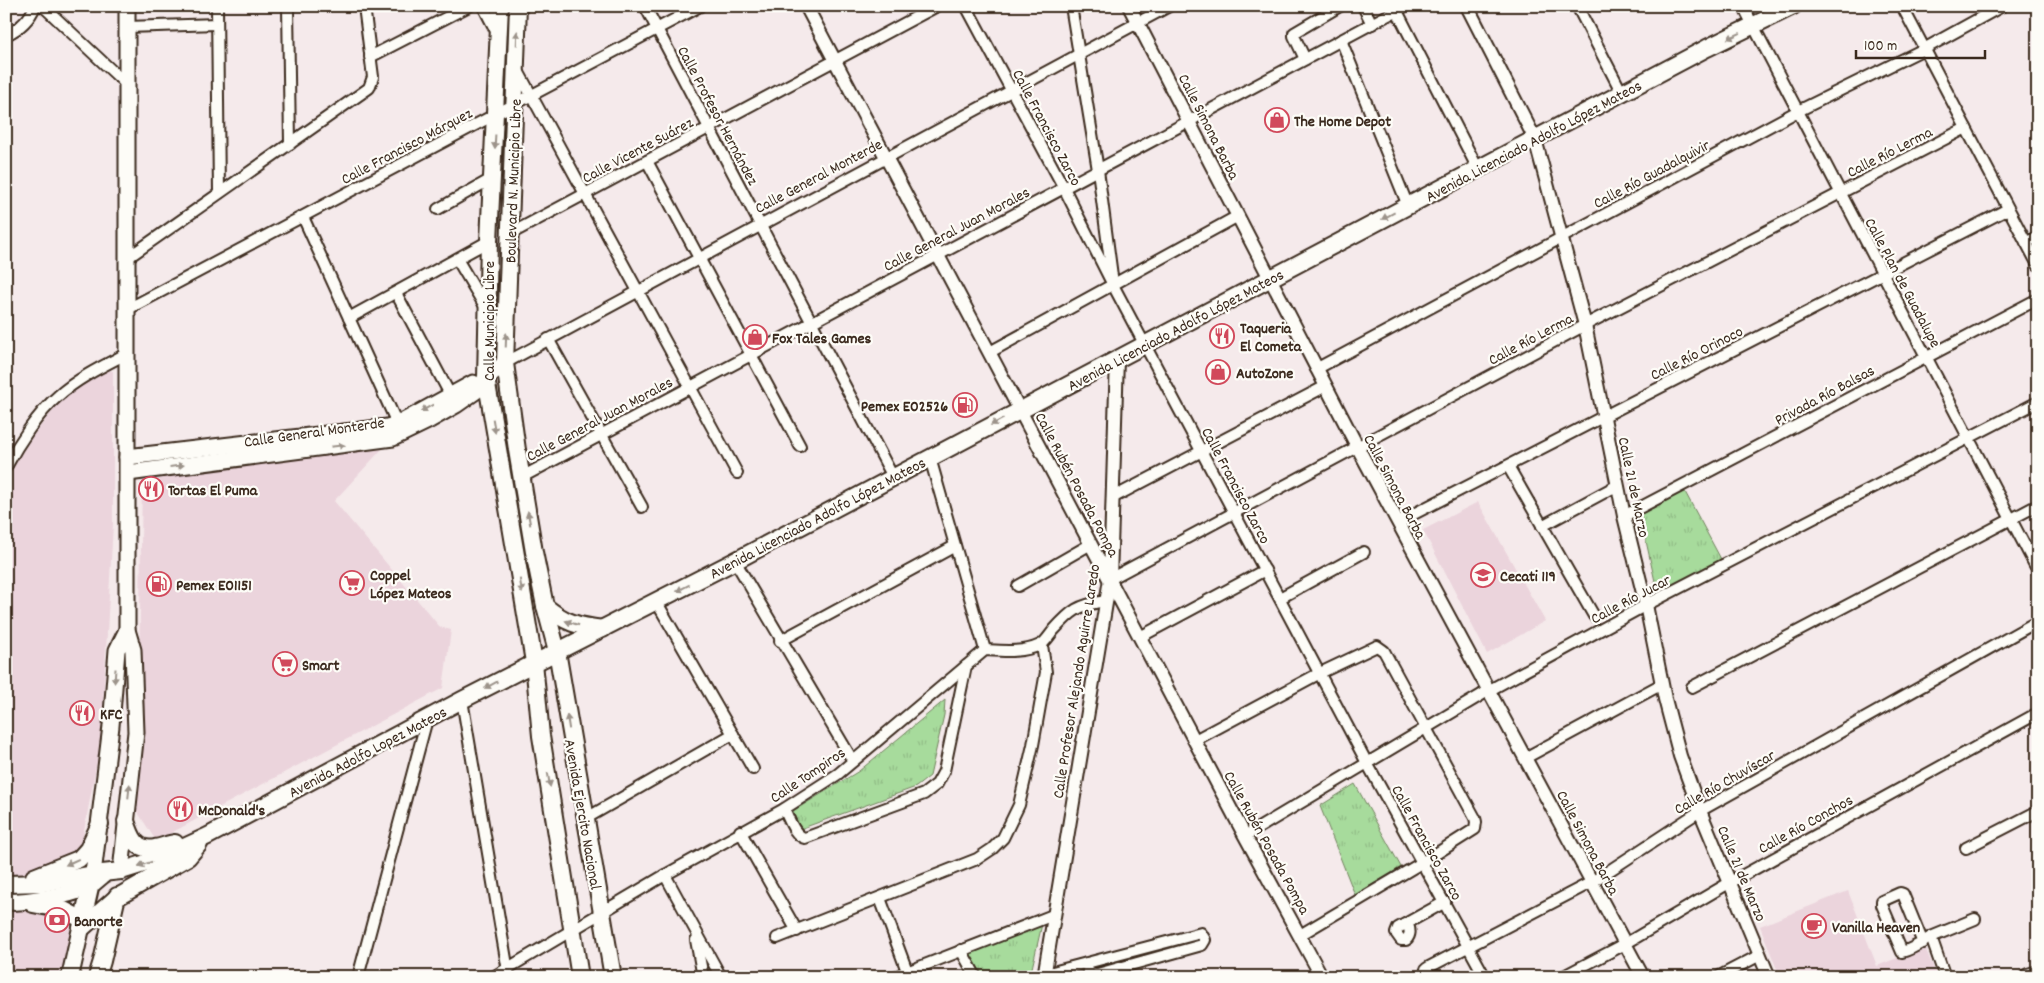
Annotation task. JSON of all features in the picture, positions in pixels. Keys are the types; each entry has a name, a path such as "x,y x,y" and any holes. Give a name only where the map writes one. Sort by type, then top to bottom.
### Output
{"main road":[{"path":"70,977 82,924 107,872 126,821 136,732 133,650 127,630 127,6"},
{"name":"Calle Municipio Libre","path":"500,6 489,241 486,378 534,662"},
{"name":"Boulevard N. Municipio Libre","path":"518,6 505,363 534,552 557,652"},
{"name":"Avenida Licenciado Adolfo López Mateos","path":"557,652 735,561 1622,93 1793,6"},
{"name":"Calle General Monterde","path":"128,465 377,429 400,430 453,400 505,363"},
{"path":"516,552 534,552"},
{"path":"545,606 558,618 570,623 603,629"},
{"path":"97,977 116,898 107,872 100,824 117,650 127,630"},
{"name":"Avenida Adolfo Lopez Mateos","path":"107,872 156,860 208,836 534,662 557,652"},
{"name":"Avenida Ejercito Nacional","path":"557,652 613,977"},
{"name":"Avenida Ejercito Nacional","path":"534,662 541,736 580,977"},
{"path":"111,726 127,725 136,732"},
{"path":"126,821 130,835 136,843 144,848 192,842"},
{"path":"11,884 79,860 88,849 100,824"},
{"path":"82,924 116,898 188,857 208,836"},
{"path":"11,884 44,883 107,872"},
{"path":"14,902 65,894 107,872"},
{"path":"14,902 64,910 82,924"},
{"path":"2028,977 2038,974"}],"street":[{"path":"6,34 24,23 32,15 35,6"},
{"path":"43,6 126,84"},
{"path":"217,6 219,193"},
{"path":"288,6 290,144"},
{"path":"126,259 366,90 372,83 364,6"},
{"path":"370,57 468,6"},
{"path":"483,6 499,36"},
{"name":"Calle Profesor Hernández","path":"644,6 893,477"},
{"name":"Calle Francisco Márquez","path":"126,310 700,6"},
{"name":"Calle Rubén Posada Pompa","path":"806,6 1245,836 1322,977"},
{"name":"Calle Vicente Suárez","path":"510,234 937,6"},
{"name":"Calle Francisco Zarco","path":"966,6 1367,763 1485,977"},
{"path":"1071,6 1098,170 1113,285"},
{"name":"Calle Simona Barba","path":"1129,6 1190,121 1316,369 1643,977"},
{"name":"Calle General Monterde","path":"505,363 1169,6"},
{"path":"1305,59 1294,33 1340,6"},
{"path":"1363,6 1372,24"},
{"name":"Calle 21 de Marzo","path":"1467,6 1535,139 1585,325 1624,516 1680,756 1700,811 1769,977"},
{"path":"1577,6 1622,93"},
{"name":"Calle Plan de Guadalupe","path":"1743,6 2038,572"},
{"path":"1902,6 2038,264"},
{"name":"Calle Río Guadalquivir","path":"1316,369 1798,112 2002,6"},
{"path":"1401,8 1478,169"},
{"name":"Calle General Juan Morales","path":"522,477 1401,8"},
{"path":"127,27 217,24"},
{"path":"1341,40 1408,206"},
{"path":"516,67 737,472"},
{"name":"Calle Río Lerma","path":"1110,579 1585,325 1966,128"},
{"path":"647,161 800,446"},
{"path":"438,209 493,178"},
{"name":"Calle Río Orinoco","path":"1398,522 2008,209"},
{"path":"990,352 1238,216"},
{"path":"303,217 400,430"},
{"path":"2026,242 2038,237"},
{"path":"350,318 489,241"},
{"path":"457,259 487,310"},
{"path":"396,293 453,400"},
{"name":"Privada Río Balsas","path":"1624,516 2038,299"},
{"path":"548,339 642,507"},
{"path":"6,467 14,452 56,397 69,386 126,354"},
{"name":"Calle Profesor Alejando Aguirre Laredo","path":"1044,975 1110,579 1117,359"},
{"path":"1112,498 1326,386"},
{"name":"Calle Río Jucar","path":"1245,836 1488,691 1646,606 2038,402"},
{"path":"930,458 985,650 1026,650 1042,645 1075,610 1086,604 1106,601"},
{"path":"1508,466 1594,616"},
{"path":"1542,526 1618,485"},
{"path":"1692,686 2038,505"},
{"path":"1018,586 1091,544"},
{"path":"780,641 955,546"},
{"path":"1280,598 1364,552"},
{"path":"735,561 780,641 853,761"},
{"path":"1140,637 1265,570"},
{"path":"656,601 753,769"},
{"name":"Calle Río Chuvíscar","path":"1426,973 1468,946 1592,882 1700,811 2038,621"},
{"path":"777,938 977,859 992,849 1003,838 1019,805 1033,745 1046,672 1042,645"},
{"path":"1194,740 1320,673 1374,646 1380,646 1475,818 1476,826 1472,832 1300,935"},
{"name":"Calle Tompiros","path":"493,977 509,972 571,929 740,831 784,809 838,774 985,650"},
{"path":"784,809 796,832 799,836 805,838 924,794 937,784 944,771 966,666"},
{"path":"1525,758 1662,684"},
{"path":"462,700 509,972"},
{"name":"Calle Río Conchos","path":"1562,977 1625,944 1729,883 2038,713"},
{"path":"358,977 427,719"},
{"path":"585,819 734,734"},
{"path":"1966,848 2038,811"},
{"path":"740,831 797,931"},
{"path":"665,875 721,977"},
{"path":"1945,977 1927,940 1903,894 1882,901 1901,951 1904,952 1927,940 1975,919"},
{"path":"880,898 906,971"},
{"path":"1408,924 1445,902"},
{"path":"894,977 1053,915"},
{"path":"695,931 703,977"},
{"path":"1044,975 1086,963 1200,934 1205,940 1202,945 1094,976 1089,973 1086,963"},
{"path":"1146,948 1149,960"},
{"path":"961,950 976,977"},
{"path":"1718,977 1760,955"}],"shaded area":[{"path":"107,370 113,371 113,524 101,741 80,852 76,857 15,878 6,878 6,478 34,434 64,397 75,386"},
{"path":"383,448 334,501 440,627 451,630 443,688 156,841 137,811 142,478"},
{"name":"Cecati 119","path":"1478,502 1545,621 1487,654 1423,530"},
{"path":"1848,891 1877,966 1925,947 1937,977 1780,977 1760,926"},
{"path":"6,909 62,912 67,916 74,934 64,977 6,977"}],"green space":[{"path":"1684,490 1722,561 1658,595 1640,514"},
{"path":"945,700 944,715 930,776 916,787 800,829 793,811 859,771"},
{"path":"1355,784 1401,867 1355,895 1320,806"},
{"path":"1042,924 1030,977 982,977 967,952"}],"place":[{"name":"The Home Depot","path":"1277,120"},
{"name":"Taqueria El Cometa","path":"1222,336"},
{"name":"Fox Tales Games","path":"755,337"},
{"name":"AutoZone","path":"1218,372"},
{"name":"Pemex E02526","path":"965,405"},
{"name":"Tortas El Puma","path":"151,489"},
{"name":"Cecati 119","path":"1483,575"},
{"name":"Coppel López Mateos","path":"352,583"},
{"name":"Pemex E01151","path":"159,584"},
{"name":"Smart","path":"285,664"},
{"name":"KFC","path":"82,713"},
{"name":"McDonald's","path":"180,809"},
{"name":"Banorte","path":"57,920"},
{"name":"Vanilla Heaven","path":"1814,926"}]}
